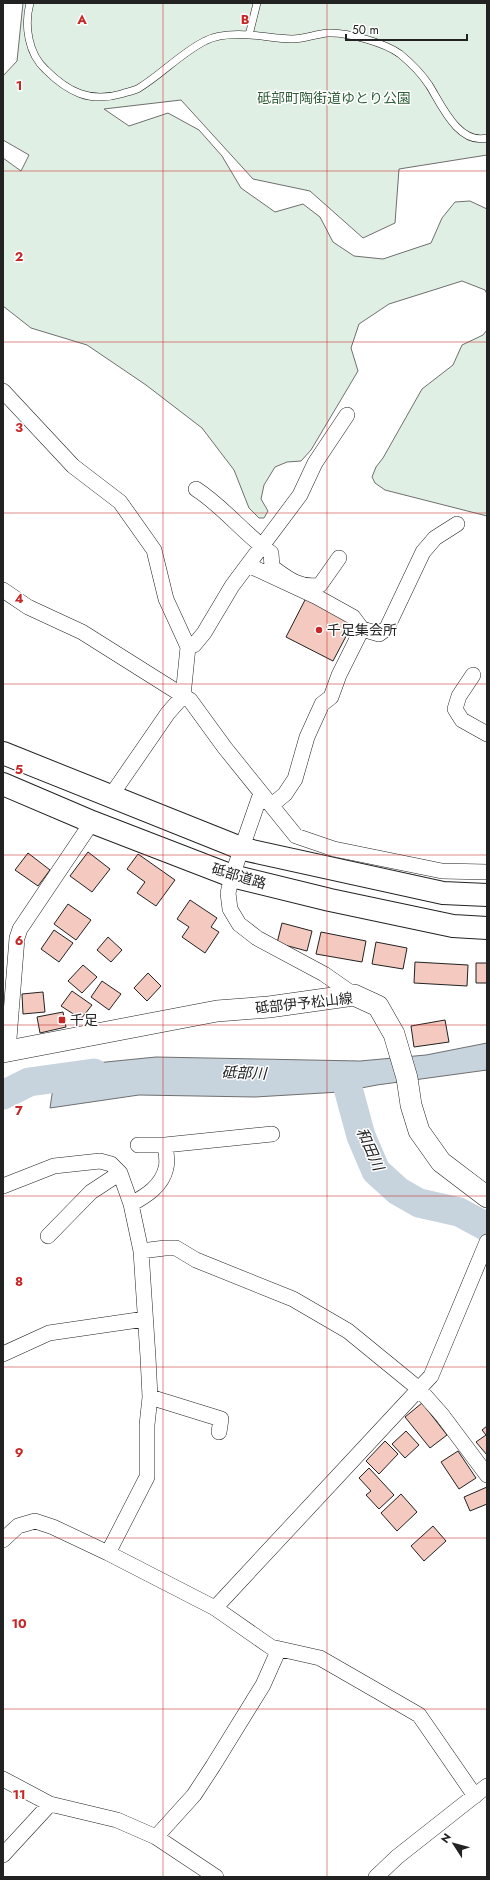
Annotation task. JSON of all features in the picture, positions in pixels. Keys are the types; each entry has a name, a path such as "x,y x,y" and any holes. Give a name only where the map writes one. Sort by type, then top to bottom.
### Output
{"highway":[{"name":"砥部道路","path":"3,753 243,849 443,893 487,895"},
{"name":"砥部道路","path":"3,784 92,822 232,876 330,900 453,926 487,928"}],"main road":[{"name":"砥部伊予松山線","path":"6,1052 217,1011 269,1007 354,995 378,1006 394,1034 407,1078 411,1105 419,1131 441,1162 487,1197"}],"street":[{"path":"3,391 73,466 120,502 154,550 166,599 188,647 183,696 168,713 110,797"},
{"path":"188,647 194,644 204,633 232,586 300,495 315,463 347,415"},
{"path":"196,489 213,500 262,547 271,553 272,567 290,580 309,587 320,585 339,558"},
{"path":"248,565 317,597 353,617 362,629 379,634 387,628 423,552 435,538 458,524"},
{"path":"3,590 28,607 82,632 190,700 225,748 296,836 334,849 442,871 487,872"},
{"path":"272,806 285,794 295,779 307,737 322,704 331,697 339,675 362,629"},
{"path":"473,675 459,696 455,709 462,720 487,734"},
{"path":"261,793 243,849 232,876 228,892 230,909 239,924 257,938 324,974 354,995"},
{"path":"6,1052 10,937 20,929 92,822"},
{"path":"138,1145 165,1146 272,1134"},
{"path":"131,1204 152,1191 162,1179 167,1167 165,1146"},
{"path":"3,1186 54,1166 100,1161 111,1164 120,1174 131,1204 141,1251 150,1397 147,1425 147,1477 108,1553"},
{"path":"48,1236 91,1192 120,1174"},
{"path":"215,1608 431,1376 487,1242"},
{"path":"141,1251 176,1248 196,1260 293,1299 348,1331 419,1389 442,1415 487,1475"},
{"path":"3,1354 49,1333 145,1319"},
{"path":"150,1397 221,1419 219,1432"},
{"path":"3,1540 18,1526 34,1521 53,1527 108,1553 215,1608 271,1647 320,1658 419,1715 475,1796"},
{"path":"156,1837 194,1795 263,1685 279,1649"},
{"path":"3,1780 50,1804 118,1820 156,1837 216,1877"},
{"path":"376,1877 396,1858 487,1786"},
{"path":"3,1855 50,1804"}],"lane":[{"path":"30,3 27,15 28,37 39,64 58,83 82,96 109,97 138,89 206,40 226,36 249,35 293,39 329,33 367,39 393,49 412,64 428,84 450,121 465,134 482,140 487,138"},
{"path":"249,35 257,3"}],"green space":[{"name":"砥部町陶街道ゆとり公園","path":"23,3 487,3 487,155 399,169 395,223 363,238 310,191 253,179 181,100 104,109 129,126 168,113 199,130 222,156 241,188 275,212 303,204 320,217 333,242 354,256 383,259 431,243 442,218 455,202 470,201 487,209 487,294 485,290 462,281 389,304 359,324 351,348 358,371 311,450 301,461 287,462 275,467 264,485 261,499 268,511 264,518 259,518 249,508 234,470 202,428 146,385 87,345 31,328 3,306 3,158 21,171 29,155 3,140 3,76 17,61"},
{"path":"487,330 487,516 385,490 375,483 372,477 376,467 383,458 422,389 453,365 462,345 483,335"}],"water":[{"path":"487,1043 487,1070 377,1085 340,1092 255,1097 139,1095 50,1108 56,1067 156,1057 360,1061 426,1055"}],"building":[{"name":"千足集会所","path":"306,598 353,623 333,661 286,637"},
{"path":"88,852 110,869 92,892 70,876"},
{"path":"28,853 50,870 38,886 15,870"},
{"path":"138,854 175,880 156,906 137,893 145,882 127,869"},
{"path":"190,900 217,918 211,927 219,932 205,953 182,937 189,927 177,919"},
{"path":"68,904 91,920 76,940 54,924"},
{"path":"282,923 312,931 307,951 277,943"},
{"path":"54,930 73,943 59,962 41,949"},
{"path":"321,932 366,941 362,962 316,954"},
{"path":"108,937 122,950 111,962 97,950"},
{"path":"376,942 407,948 403,969 372,964"},
{"path":"415,962 468,965 467,986 414,983"},
{"path":"476,963 487,963 487,983 476,983"},
{"path":"83,965 97,977 82,993 68,981"},
{"path":"148,973 161,986 147,1001 134,988"},
{"path":"102,981 121,994 109,1010 91,997"},
{"path":"72,991 92,1005 81,1019 61,1006"},
{"path":"43,992 45,1012 23,1014 22,994"},
{"path":"63,1012 66,1027 40,1033 37,1017"},
{"path":"445,1020 449,1042 414,1047 411,1026"},
{"path":"422,1403 447,1435 430,1448 405,1417"},
{"path":"487,1426 487,1455 476,1442 486,1435 482,1430"},
{"path":"406,1431 419,1445 405,1458 392,1444"},
{"path":"385,1441 398,1454 379,1474 366,1461"},
{"path":"458,1451 476,1478 459,1489 441,1462"},
{"path":"369,1468 394,1495 379,1509 366,1495 371,1491 359,1478"},
{"path":"487,1487 487,1504 470,1511 464,1497"},
{"path":"401,1494 417,1512 397,1531 381,1513"},
{"path":"433,1526 446,1541 424,1561 411,1546"}],"waterway":[{"name":"砥部川","path":"3,1095 29,1082 94,1073"},
{"name":"和田川","path":"345,1077 361,1136 376,1171 398,1191 419,1203 459,1212 487,1227"}],"place":[{"name":"千足集会所","path":"319,630"},
{"name":"千足","path":"62,1020"}]}
